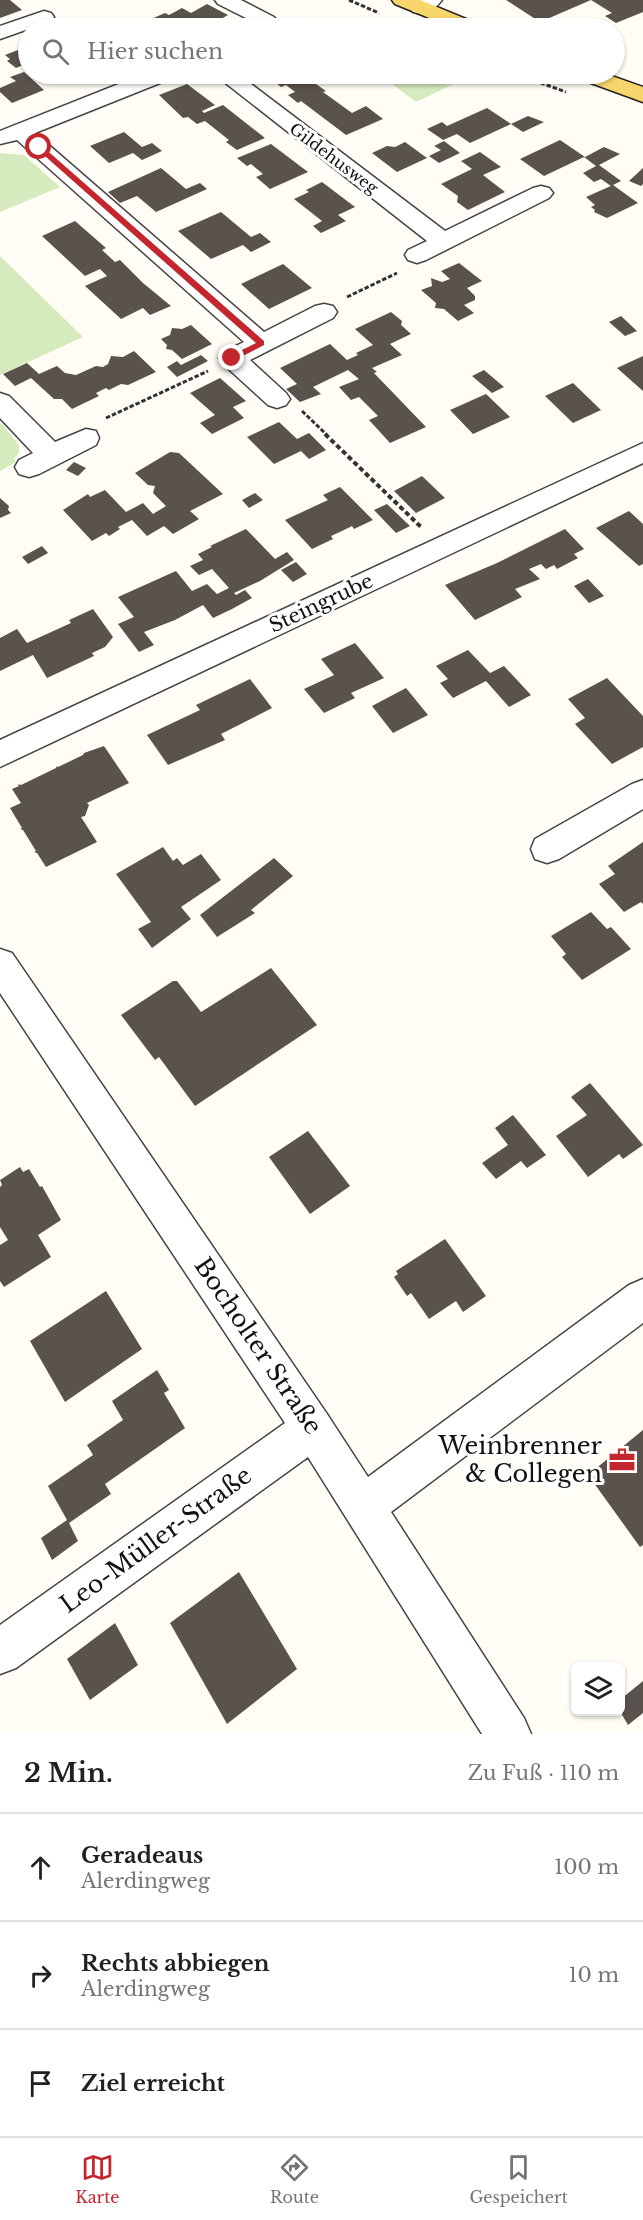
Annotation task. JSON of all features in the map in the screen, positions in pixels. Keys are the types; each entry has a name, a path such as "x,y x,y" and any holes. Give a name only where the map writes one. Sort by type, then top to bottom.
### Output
{"main road":[{"path":"418,3 450,18"},
{"path":"616,84 643,94"}],"street":[{"path":"225,0 250,18"},
{"path":"0,33 18,26"},
{"path":"137,84 10,135 261,343"},
{"name":"Gildehusweg","path":"238,84 444,242"},
{"path":"417,255 541,193"},
{"path":"277,399 232,358 324,312"},
{"path":"0,402 40,461 86,438"},
{"name":"Steingrube","path":"0,754 643,452"},
{"path":"547,849 643,793"},
{"name":"Bocholter Straße","path":"0,964 364,1506 508,1734"},
{"path":"364,1506 643,1299"},
{"name":"Leo-Müller-Straße","path":"0,1652 312,1428"}],"path":[{"path":"324,312 331,304 410,267 417,255"},
{"path":"86,438 92,425 232,358"},
{"path":"277,399 296,405 385,490 440,547"}],"green space":[{"path":"392,84 454,84 416,102"},
{"path":"0,153 24,155 60,187 0,212"},
{"path":"0,256 83,337 0,375"},
{"path":"0,422 19,445 19,453 14,459 16,462 0,471"}],"building":[{"path":"0,0 10,0 22,10 0,18"},
{"path":"506,0 591,0 549,18 534,18"},
{"path":"591,0 643,0 643,12 625,19 605,16 612,13"},
{"path":"207,4 228,15 223,18 153,18 165,13 169,15 182,8 191,13"},
{"path":"18,50 18,67 7,61 10,59 5,55"},
{"path":"18,74 18,84 37,84 44,90 12,103 0,92 0,88 16,81 10,77"},
{"path":"187,84 215,105 202,111 204,113 223,105 265,138 237,150 226,142 229,140 205,121 197,124 188,117 183,118 159,95"},
{"path":"277,84 316,84 326,91 323,92 352,113 366,106 383,119 346,135 301,101 298,103 288,95 295,92 286,85 281,87"},
{"path":"487,108 511,124 470,143 457,134 443,140 427,129 442,122 447,126"},
{"path":"528,116 544,122 523,132 511,124"},
{"path":"124,132 142,147 152,143 162,151 142,160 133,153 109,163 90,146"},
{"path":"560,140 585,157 604,147 620,154 599,165 621,181 611,186 601,179 594,182 583,173 596,166 584,157 544,176 520,159"},
{"path":"444,141 460,153 439,163 429,156 441,150 434,146"},
{"path":"405,142 427,158 397,172 372,153 387,146 395,147"},
{"path":"271,144 308,172 270,189 256,177 263,174 251,164 247,166 237,158"},
{"path":"480,152 501,167 483,175 505,192 468,210 457,202 458,196 441,184 472,169 461,161"},
{"path":"161,168 186,189 200,183 207,189 156,212 137,196 120,203 108,192"},
{"path":"643,168 641,186 629,181"},
{"path":"322,182 355,207 338,215 346,221 321,233 313,226 322,221 294,199 309,192 306,190"},
{"path":"613,185 638,203 607,218 594,212 595,210 591,207 595,205 586,197"},
{"path":"221,212 251,237 260,233 271,242 251,252 243,245 211,259 178,231"},
{"path":"75,221 106,248 102,250 115,262 120,260 171,306 150,315 143,308 121,319 85,286 107,276 100,269 85,276 42,236"},
{"path":"459,263 482,281 467,288 475,296 475,300 464,305 474,313 458,321 444,309 435,308 436,303 421,290 432,286 431,278 442,282 450,279 441,271"},
{"path":"283,264 312,288 269,309 241,284"},
{"path":"391,312 402,321 401,325 411,334 390,344 402,355 372,368 377,372 374,373 426,427 390,443 369,420 378,416 359,397 351,400 339,387 359,379 348,370 313,387 321,394 300,402 286,389 297,384 280,368 330,344 347,360 358,355 356,353 373,345 355,329"},
{"path":"621,316 637,331 625,336 609,322"},
{"path":"191,325 212,344 182,359 172,350 166,349 167,345 161,339 170,335 172,328 182,329"},
{"path":"134,351 156,372 128,385 121,384 109,390 106,388 96,393 99,396 72,409 62,399 54,399 31,378 15,386 3,374 27,363 39,374 57,366 65,373 76,375 96,366 103,367 108,364 111,356 123,357"},
{"path":"201,355 208,361 177,377 167,367 177,361 181,365"},
{"path":"643,356 643,391 617,368"},
{"path":"484,370 504,387 492,393 472,376"},
{"path":"220,378 246,401 233,407 244,418 212,434 200,423 215,415 190,393"},
{"path":"573,383 601,410 573,423 545,396"},
{"path":"486,394 510,417 473,434 450,410"},
{"path":"279,422 297,439 309,433 326,450 309,459 301,451 274,464 247,437"},
{"path":"170,452 179,453 223,494 190,511 199,519 173,534 164,526 147,536 132,520 118,527 120,529 109,536 106,533 92,541 63,510 88,494 90,497 105,490 126,512 143,503 153,514 166,506 153,493 155,486 148,485 135,473"},
{"path":"74,462 86,468 78,476 66,470"},
{"path":"422,476 445,498 416,513 394,491"},
{"path":"340,487 373,520 354,529 352,526 312,549 285,520 328,500 323,495"},
{"path":"255,493 263,500 249,508 242,500"},
{"path":"0,498 9,506 8,510 11,513 0,518"},
{"path":"387,504 410,526 396,533 374,510"},
{"path":"629,511 643,524 643,564 639,566 596,528"},
{"path":"246,529 275,559 287,552 294,560 260,581 234,593 236,595 245,590 252,598 232,609 213,618 203,605 175,620 144,632 154,645 139,652 118,624 134,617 118,597 176,571 192,591 207,584 217,594 229,588 212,569 199,575 190,566 203,560 198,554 212,547 210,546"},
{"path":"565,529 584,549 574,554 578,558 557,569 554,565 546,569 541,564 529,569 540,579 515,589 522,597 475,620 445,585 497,563"},
{"path":"42,546 48,553 28,564 22,557"},
{"path":"296,562 307,574 293,582 281,570"},
{"path":"588,579 604,596 589,603 574,586"},
{"path":"93,609 113,637 105,647 92,653 94,656 47,678 33,655 0,671 0,638 17,629 27,643 71,623 69,620"},
{"path":"355,643 384,678 351,693 355,698 324,713 304,689 334,675 321,659"},
{"path":"468,650 490,673 504,666 531,695 509,707 486,681 453,698 440,683 448,679 436,666"},
{"path":"607,678 643,716 643,747 612,764 575,724 585,718 568,699"},
{"path":"250,679 272,708 221,734 225,740 168,765 147,735 200,710 196,705"},
{"path":"406,688 428,715 393,733 372,706"},
{"path":"104,746 129,783 87,803 89,805 85,816 81,817 97,842 46,867 34,852 36,851 23,830 20,829 22,828 10,808 21,803 12,789 84,753"},
{"path":"643,842 643,904 641,902 624,912 599,884 615,874 608,866"},
{"path":"163,847 173,861 177,858 183,865 201,854 221,880 181,907 191,919 152,948 138,929 151,922 116,874"},
{"path":"274,858 293,876 251,910 255,913 217,937 200,915"},
{"path":"591,912 607,929 611,927 631,949 582,980 562,957 566,954 551,936"},
{"path":"271,968 317,1025 195,1106 159,1057 155,1060 121,1015 173,981 177,981 201,1012"},
{"path":"590,1083 643,1145 623,1159 619,1154 588,1177 556,1136 587,1115 571,1097"},
{"path":"513,1115 546,1155 527,1168 521,1161 496,1179 482,1163 508,1145 495,1128"},
{"path":"308,1131 350,1186 310,1214 269,1157"},
{"path":"20,1167 23,1172 29,1169 40,1187 42,1186 61,1220 38,1235 51,1257 4,1287 0,1281 0,1245 8,1240 0,1227 0,1187 2,1185 0,1180"},
{"path":"445,1239 486,1296 463,1312 456,1301 429,1319 411,1293 407,1296 394,1277 398,1274 396,1271"},
{"path":"106,1291 142,1349 65,1402 30,1341"},
{"path":"157,1370 169,1390 164,1393 185,1428 105,1484 111,1494 69,1523 78,1541 52,1560 41,1538 67,1520 48,1486 93,1455 87,1445 123,1420 112,1401"},
{"path":"643,1430 643,1545 640,1547 591,1479 597,1474 594,1470"},
{"path":"239,1572 297,1669 227,1724 170,1623"},
{"path":"115,1623 138,1665 90,1700 67,1659"},
{"path":"643,1681 643,1713 628,1725 623,1716 625,1716 625,1696"}],"place":[{"name":"Weinbrenner & Collegen","path":"622,1460"}],"route":[{"path":"39,147 261,343 232,358"}]}
